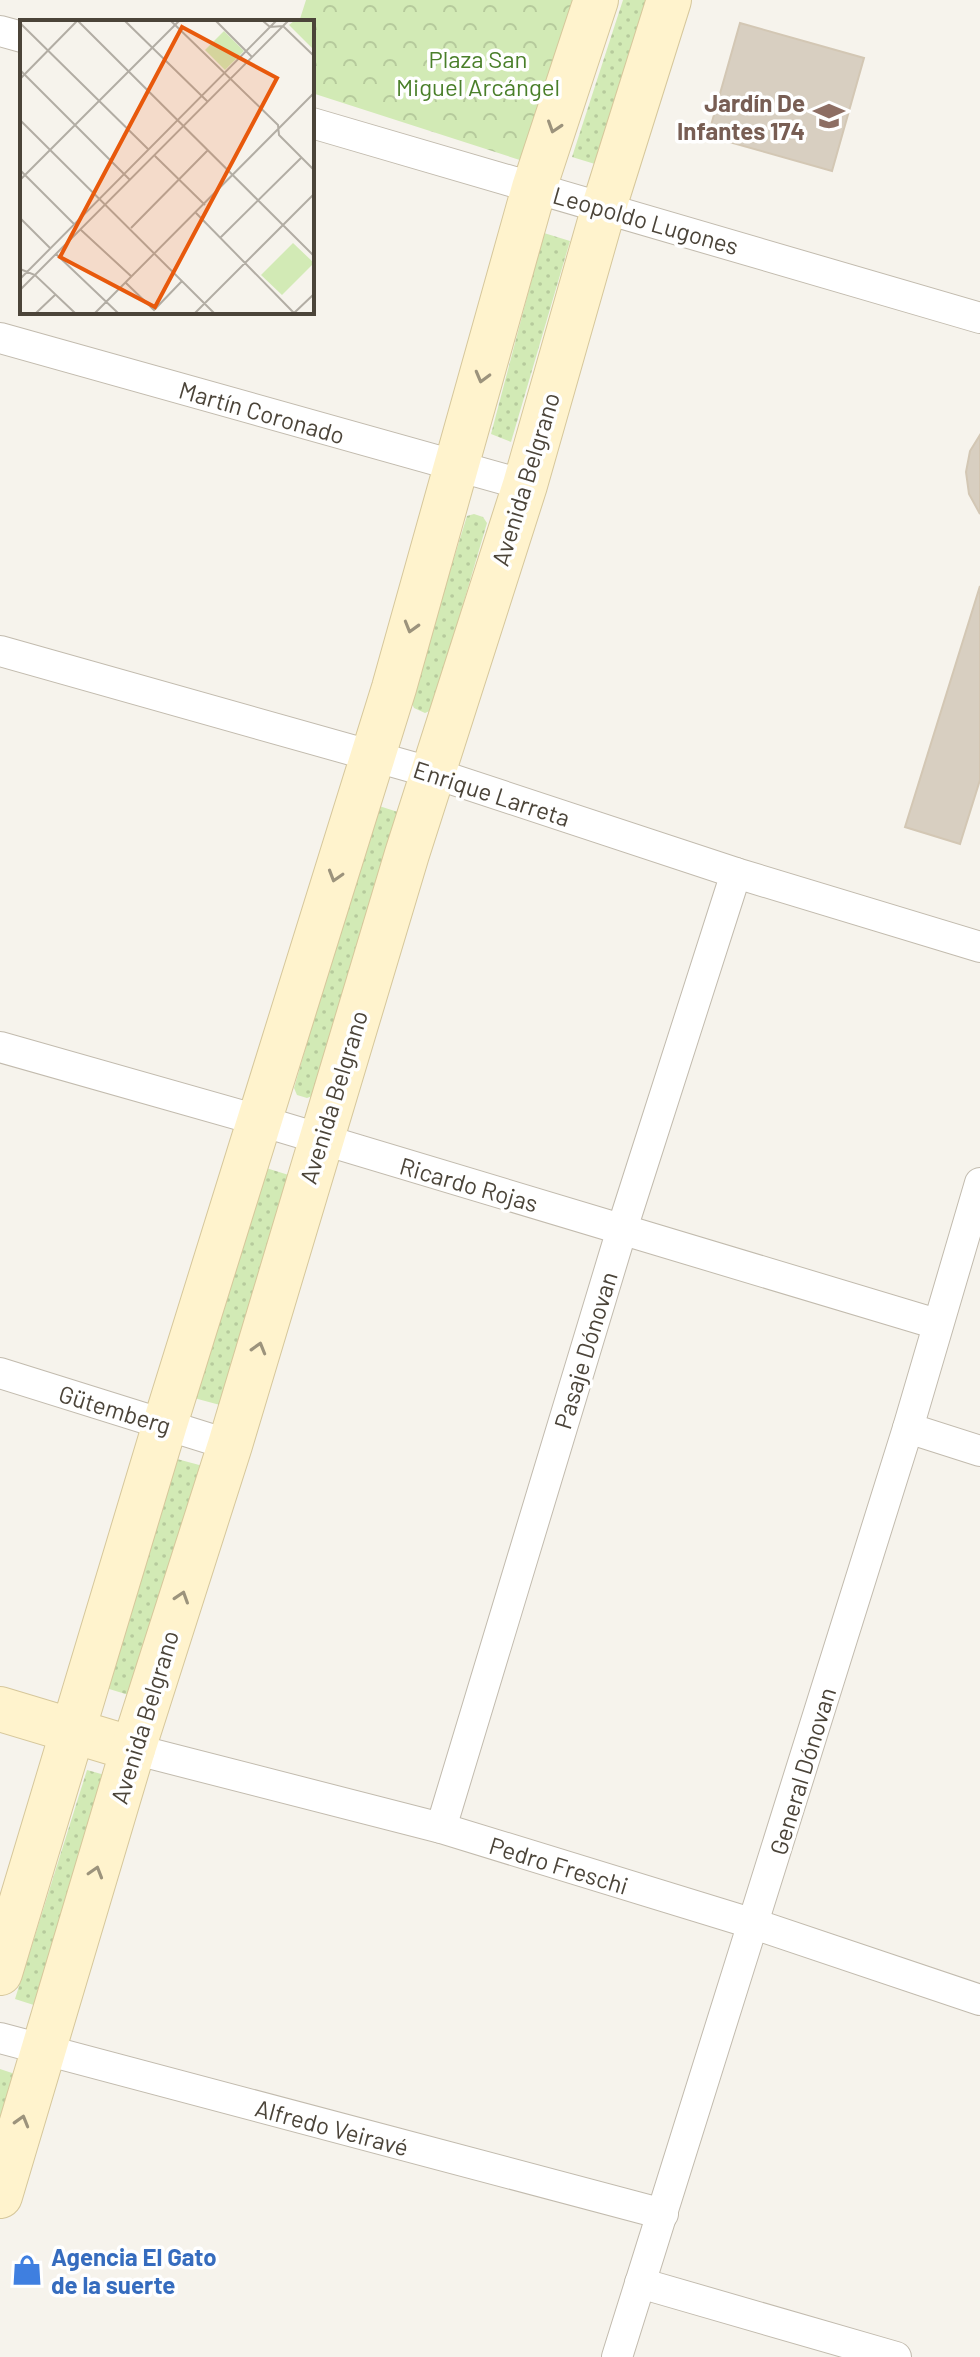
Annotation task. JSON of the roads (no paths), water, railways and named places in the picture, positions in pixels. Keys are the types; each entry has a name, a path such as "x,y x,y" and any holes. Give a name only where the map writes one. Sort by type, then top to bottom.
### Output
{"main road":[{"path":"0,1973 165,1424 372,755 457,467 534,188 596,0"},
{"name":"Avenida Belgrano","path":"0,2196 133,1749 230,1445 320,1139 525,485 604,207 669,0"},
{"path":"0,1709 133,1749"}],"street":[{"path":"0,31 20,36"},
{"name":"Leopoldo Lugones","path":"314,124 980,318"},
{"name":"Martín Coronado","path":"0,338 525,485"},
{"name":"Enrique Larreta","path":"0,651 433,773 736,873 980,947"},
{"name":"Pasaje Dónovan","path":"441,1828 622,1229 736,873"},
{"name":"Ricardo Rojas","path":"0,1047 261,1121 937,1324"},
{"name":"General Dónovan","path":"617,2357 908,1428 980,1183"},
{"name":"Gütemberg","path":"0,1373 230,1445"},
{"path":"908,1428 980,1451"},
{"name":"Pedro Freschi","path":"133,1749 441,1828 754,1924 980,2000"},
{"name":"Alfredo Veiravé","path":"0,2038 663,2214"},
{"path":"640,2283 896,2357"}],"place":[{"name":"Jardín De Infantes 174","path":"829,116"},
{"name":"Agencia El Gato de la suerte","path":"27,2270"}],"park label":[{"name":"Plaza San Miguel Arcángel","path":"478,72"}]}
